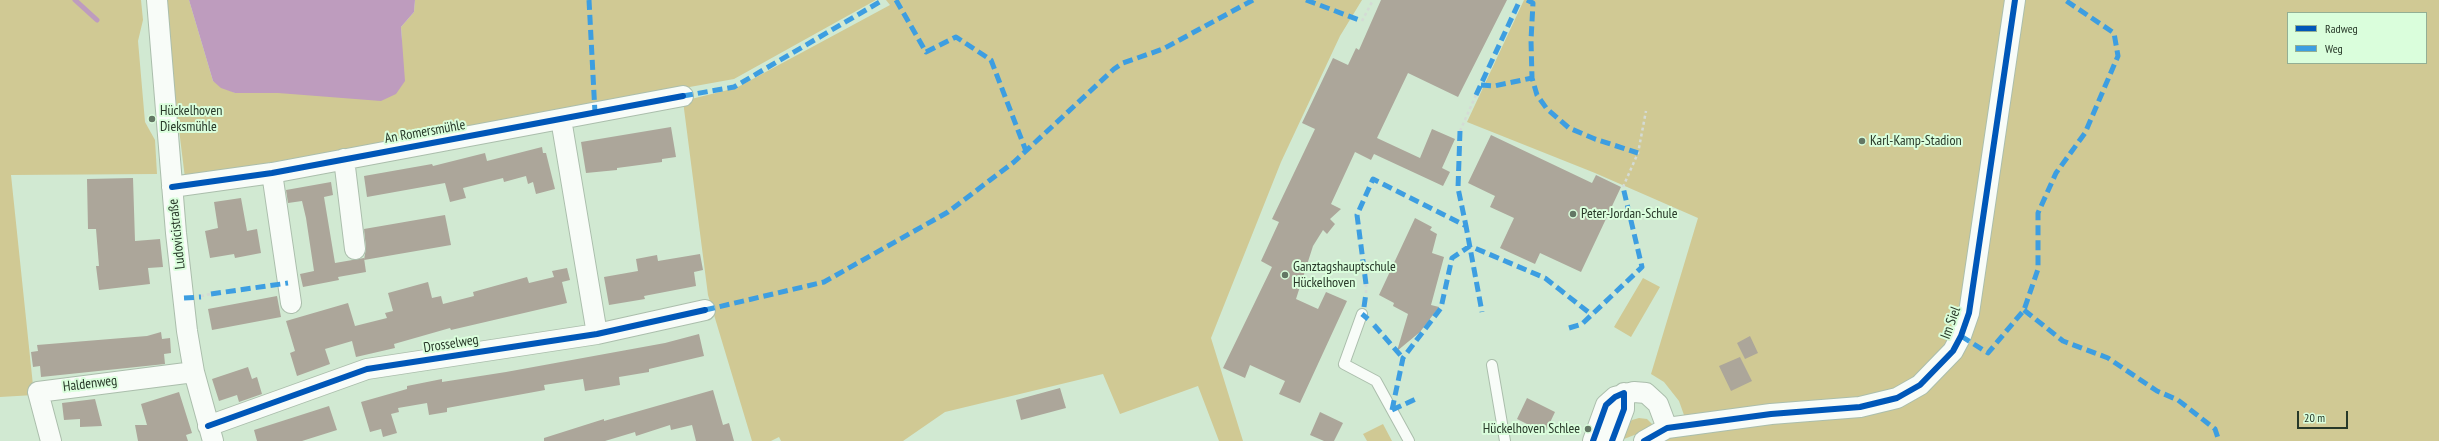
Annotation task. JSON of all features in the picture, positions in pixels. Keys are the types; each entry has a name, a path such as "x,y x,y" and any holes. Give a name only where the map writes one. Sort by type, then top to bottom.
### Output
{"street":[{"name":"Ludovicistraße","path":"157,0 164,66 172,187 194,372 211,433"},
{"name":"Im Siel","path":"1667,428 1771,414 1860,407 1897,398 1920,385 1953,351 1962,336 1969,313 2015,0"},
{"name":"An Romersmühle","path":"172,187 272,173 683,96"},
{"path":"561,119 597,334"},
{"path":"344,159 355,249"},
{"path":"272,173 291,303"},
{"name":"Drosselweg","path":"211,433 367,369 597,334 705,310"},
{"name":"Haldenweg","path":"51,441 38,392 73,386 194,372"},
{"path":"1593,441 1606,405 1615,396 1634,392 1646,393 1658,404 1667,428 1644,441"},
{"path":"1612,441 1624,409 1624,394"}],"lane":[{"path":"1362,314 1344,364 1376,381 1409,441"},
{"path":"1492,365 1505,441"}],"path":[{"path":"1362,21 1373,0"},
{"path":"1460,131 1476,95"},
{"path":"1623,187 1638,153 1646,111"},
{"path":"1366,284 1366,293"},
{"path":"201,296 211,294"}],"shaded area":[{"path":"0,0 141,0 143,20 138,41 145,122 155,140 157,174 11,175 34,395 0,397"},
{"path":"163,0 189,0 213,81 235,93 278,93 402,40 401,27 414,12 415,0 876,0 734,79 185,178"},
{"path":"189,0 415,0 414,12 401,27 405,81 396,94 381,101 278,93 235,93 221,88 213,81"},
{"path":"886,0 1362,0 1340,36 1281,162 1211,338 1243,441 1219,441 1198,386 1120,414 1103,374 945,412 903,441 781,441 779,437 771,441 752,441 708,295 683,101 736,88 890,5"},
{"path":"1524,0 2009,0 1956,356 1962,356 2025,0 2439,0 2439,441 1661,441 1686,431 1684,415 1679,401 1664,382 1651,374 1698,218 1595,173 1467,122"},
{"path":"1643,278 1660,287 1631,337 1614,327"},
{"path":"1639,418 1647,419 1655,427 1624,439 1627,425 1632,420"},
{"path":"1383,424 1392,441 1367,441 1363,434"}],"building":[{"path":"1381,0 1507,0 1458,97 1408,73 1377,138 1420,158 1432,129 1455,139 1442,168 1450,172 1443,186 1374,154 1371,160 1355,152 1331,204 1341,209 1330,219 1335,224 1327,234 1323,230 1313,246 1296,299 1318,309 1326,292 1347,301 1300,403 1279,394 1285,381 1250,365 1245,378 1223,368 1272,267 1261,261 1279,222 1272,219 1315,129 1302,123 1333,58 1348,65 1356,48 1359,50"},
{"path":"671,127 676,157 662,159 662,162 617,168 617,170 586,173 581,142"},
{"name":"Peter-Jordan-Schule","path":"1491,135 1592,183 1596,175 1621,187 1581,272 1540,253 1535,264 1500,248 1514,218 1490,207 1495,196 1468,183"},
{"path":"542,147 543,153 546,153 555,189 536,194 533,182 528,184 526,176 504,182 503,178 463,188 466,198 450,202 445,183 367,197 364,176 432,164 433,166 485,153 487,161"},
{"path":"133,178 135,241 160,239 163,267 148,268 150,284 99,290 96,266 99,266 96,229 88,229 87,179"},
{"path":"331,182 333,195 324,197 335,263 364,258 366,272 338,277 339,280 303,287 300,274 314,271 306,218 302,201 288,203 286,190"},
{"path":"241,198 247,231 257,229 261,253 235,258 234,254 210,258 205,231 218,228 214,202"},
{"path":"445,215 451,245 364,260 366,248 364,229"},
{"path":"1415,218 1432,227 1430,230 1437,234 1432,253 1444,257 1431,305 1439,307 1420,332 1397,351 1408,314 1393,306 1394,303 1379,295"},
{"path":"700,254 703,270 694,272 696,286 644,296 645,299 609,305 604,277 638,271 636,259 657,255 658,261"},
{"path":"567,268 570,280 562,282 567,303 451,330 450,328 394,344 395,348 356,357 352,341 325,349 330,364 297,376 290,353 295,351 286,321 348,303 355,326 387,318 385,313 393,311 388,293 428,282 432,298 441,296 443,304 474,296 473,292 527,277 529,283 554,277 552,271"},
{"path":"277,296 281,317 212,330 208,309"},
{"path":"161,332 162,339 170,338 171,353 164,354 165,364 41,377 40,366 33,367 31,352 38,351 37,345 147,336"},
{"path":"699,334 704,356 649,369 649,372 619,377 620,385 585,391 583,379 544,385 545,390 447,408 447,412 429,415 427,403 398,408 399,412 391,414 397,433 383,437 381,429 370,432 361,402 407,389 407,386 442,379 442,382 506,372 665,343"},
{"path":"1750,336 1758,353 1745,359 1737,343"},
{"path":"1740,357 1752,381 1731,391 1719,366"},
{"path":"248,367 252,379 257,377 262,394 239,402 237,395 219,401 212,379"},
{"path":"1060,388 1066,408 1021,420 1016,400"},
{"path":"713,390 723,425 729,423 734,441 696,441 692,425 671,430 670,425 636,436 635,432 605,441 544,441 544,438 604,419 604,421"},
{"path":"179,392 192,433 186,435 188,441 138,441 135,425 147,425 141,404"},
{"path":"1527,398 1555,412 1545,433 1517,419"},
{"path":"95,399 102,426 80,427 80,419 64,420 62,403"},
{"path":"329,406 337,430 302,441 257,441 254,430"},
{"path":"1320,412 1343,423 1334,441 1324,441 1310,435"}],"waterway":[{"path":"75,0 97,20"}],"marked path":[{"path":"589,0 595,113"},
{"path":"683,96 734,87 883,0"},
{"path":"896,0 926,52 956,37 991,60 1026,151"},
{"path":"705,310 824,282 948,212 1014,162 1114,69 1123,63 1163,49 1253,0"},
{"path":"1306,0 1362,21"},
{"path":"1476,95 1520,0"},
{"path":"1527,0 1533,3 1531,40 1532,78 1537,95 1547,109 1569,128 1595,139 1638,153"},
{"path":"1961,336 1988,353 2024,310 2038,269 2038,213 2056,173 2085,133 2118,56 2114,33 2065,0"},
{"path":"1481,85 1494,86 1532,78"},
{"path":"1460,131 1458,188 1466,226"},
{"path":"1366,284 1357,215 1373,179 1466,226 1482,312"},
{"path":"1569,328 1582,324 1642,267 1623,187"},
{"path":"1392,410 1403,358 1441,308 1452,258 1470,246 1545,278 1592,315"},
{"path":"211,294 288,283"},
{"path":"1364,307 1366,293"},
{"path":"184,298 201,297"},
{"path":"2024,310 2063,341 2108,358 2157,391 2178,400 2215,429 2219,441"},
{"path":"1362,314 1368,319"},
{"path":"1374,325 1403,358"},
{"path":"1392,410 1418,398"}],"cycle path":[{"path":"1644,441 1667,428 1771,414 1860,407 1897,398 1920,385 1953,351 1961,336 1969,313 2015,0"},
{"path":"172,187 272,173 683,96"},
{"path":"208,426 367,369 597,334 705,310"},
{"path":"1593,441 1606,405 1615,397 1624,393 1624,409 1612,441"}],"place":[{"name":"Hückelhoven Dieksmühle","path":"152,119"},
{"name":"Karl-Kamp-Stadion","path":"1862,141"},
{"name":"Peter-Jordan-Schule","path":"1573,214"},
{"name":"Ganztagshauptschule Hückelhoven","path":"1285,275"},
{"name":"Hückelhoven Schlee","path":"1588,429"}]}
